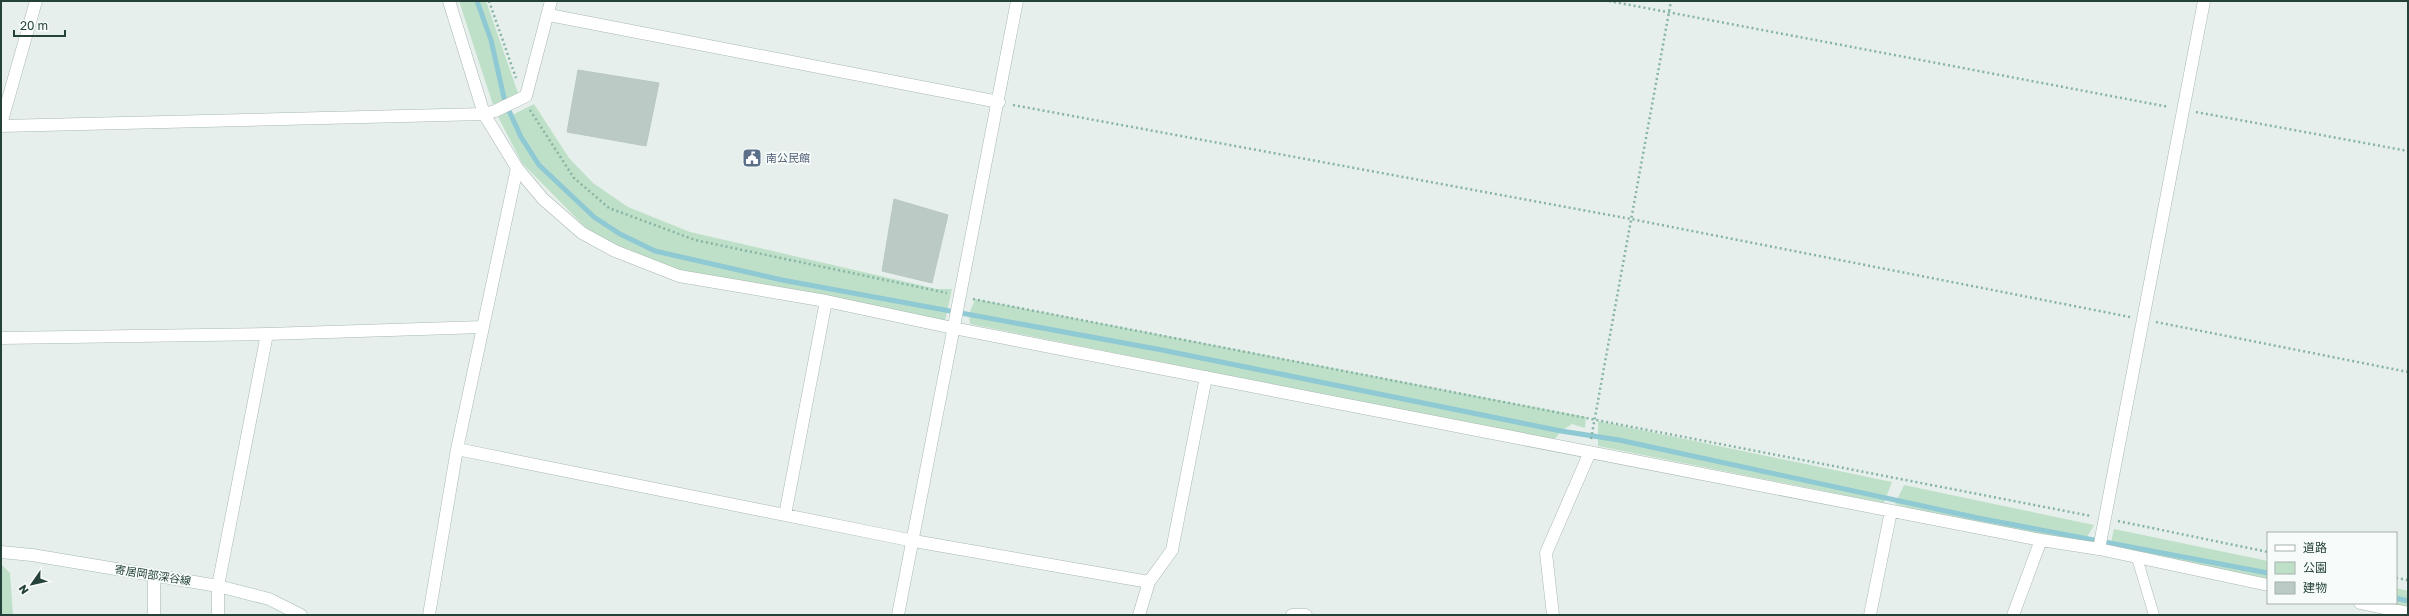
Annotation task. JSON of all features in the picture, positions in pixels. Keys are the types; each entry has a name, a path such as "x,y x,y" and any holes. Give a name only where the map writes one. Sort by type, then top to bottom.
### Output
{"street":[{"path":"36,1 1,125 490,112 525,97 551,1"},
{"path":"449,1 490,112 517,168 543,199 582,233 615,251 679,276 826,301 953,328 1206,377 1590,447 1891,510 2041,540 2099,549 2267,585"},
{"path":"898,615 914,541 959,296 999,102 1017,1"},
{"path":"2099,549 2204,1"},
{"path":"548,15 999,102"},
{"path":"429,615 457,448 517,168"},
{"path":"785,514 826,301"},
{"path":"1,338 267,334 483,328"},
{"path":"218,615 218,586 267,334"},
{"path":"1139,615 1149,582 1172,550 1206,377"},
{"path":"1553,615 1546,554 1590,447"},
{"path":"457,448 914,541 1149,582"},
{"path":"1870,615 1891,510"},
{"path":"2013,615 2041,540"},
{"name":"寄居岡部深谷線","path":"1,552 32,555 218,586 269,599 301,615"},
{"path":"154,576 154,615"},
{"path":"2365,604 2408,613"},
{"path":"1292,615 1306,615"}],"lane":[{"path":"2137,558 2154,615"}],"path":[{"path":"489,1 525,97 543,133 574,178 609,208 694,240 959,296 1594,418 2105,521 2267,552"},
{"path":"1609,1 2182,110 2408,151"},
{"path":"1590,447 1593,422 1671,1"},
{"path":"999,102 1631,219 2408,372"},
{"path":"2397,578 2408,580"}],"green space":[{"path":"459,1 486,1 519,96 505,102 512,115 534,104 569,158 593,183 628,207 690,232 937,289 952,289 945,321 680,271 619,246 586,228 522,163 495,111"},
{"path":"975,299 1586,417 1585,428 1572,424 1561,431 1554,440 970,324 969,314","holes":["1003,320 1250,368 1249,368"]},
{"path":"1598,421 1892,482 1884,503 1598,446"},
{"path":"1904,485 2094,525 2084,542 1929,513 1895,504"},
{"path":"2114,529 2267,561 2267,579 2131,552 2127,546 2111,543"},
{"path":"1,564 10,573 13,615 1,615"},
{"path":"2397,588 2408,591 2408,607 2393,604 2397,604"}],"building":[{"path":"578,70 659,83 646,146 567,132"},
{"path":"894,199 948,215 932,283 882,271"}],"waterway":[{"path":"477,1 491,40 505,102 521,137 539,165 594,217 620,234 655,251 782,280 1162,350 1561,431 1619,440 1978,518 2267,573"},
{"path":"2397,598 2408,601"}],"place":[{"name":"南公民館","path":"752,158"}]}
